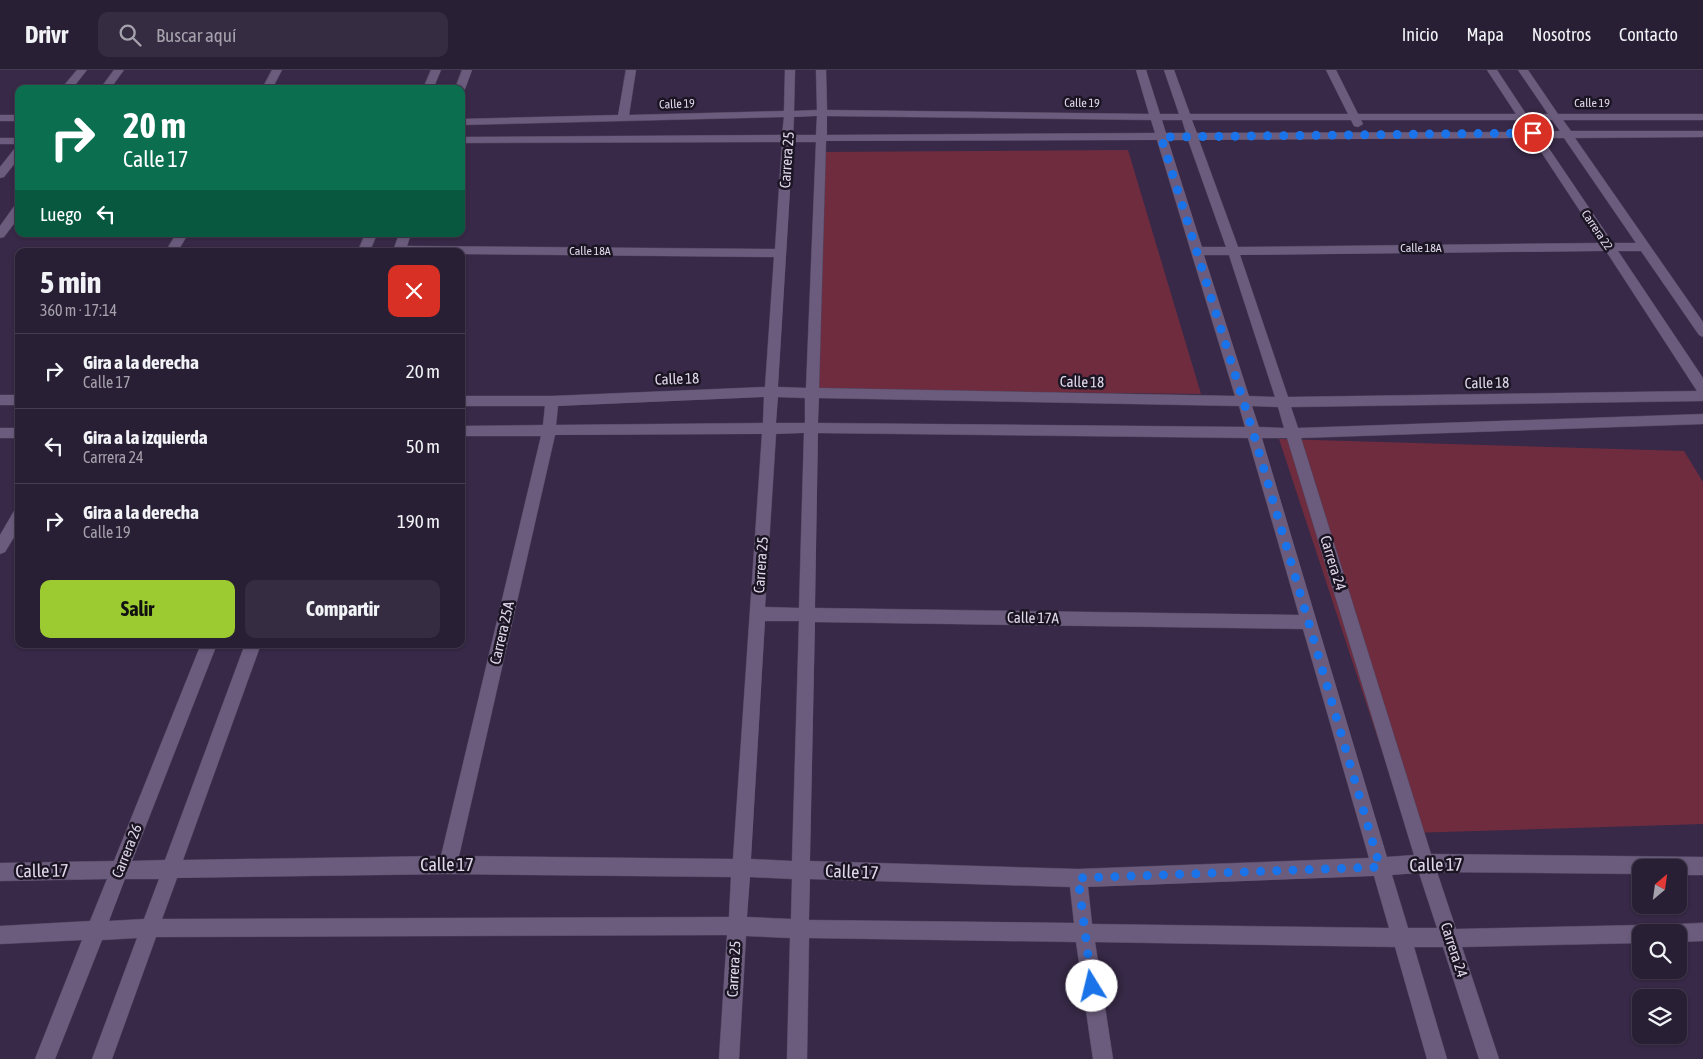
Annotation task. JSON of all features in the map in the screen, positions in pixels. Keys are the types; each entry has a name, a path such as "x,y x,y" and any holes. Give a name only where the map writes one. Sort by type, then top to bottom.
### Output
{"street":[{"path":"69,85 82,70"},
{"path":"108,85 119,70"},
{"path":"269,85 277,70"},
{"path":"430,85 436,70"},
{"path":"461,85 466,70"},
{"path":"623,119 631,70"},
{"name":"Carrera 25","path":"729,1059 790,114 790,70"},
{"path":"797,1059 811,428 822,138 821,70"},
{"path":"1141,70 1154,118 1198,251 1253,432 1437,1059"},
{"name":"Carrera 24","path":"1169,70 1184,117 1233,250 1283,402 1425,863 1489,1059"},
{"path":"1331,70 1356,117 1363,135"},
{"name":"Carrera 22","path":"1492,70 1703,389"},
{"name":"Carrera 22","path":"1523,70 1703,332"},
{"name":"Calle 19","path":"465,122 790,114 1154,118 1703,117"},
{"path":"0,118 15,118"},
{"path":"465,140 1161,137 1533,133 1703,134"},
{"path":"0,141 15,141"},
{"path":"0,175 15,155"},
{"path":"0,234 15,213"},
{"path":"174,248 180,237"},
{"name":"Calle 18A","path":"1198,251 1644,247"},
{"name":"Calle 18A","path":"465,251 781,253"},
{"name":"Calle 18","path":"465,400 552,401 772,392 1283,402 1703,396"},
{"path":"0,400 15,400"},
{"name":"Carrera 25A","path":"448,864 549,431 552,401"},
{"path":"465,431 811,428 1293,433 1703,419"},
{"path":"0,433 15,433"},
{"path":"0,548 15,522"},
{"name":"Calle 17A","path":"758,614 1309,622"},
{"name":"Carrera 26","path":"45,1059 207,648"},
{"path":"102,1059 148,928 252,648"},
{"name":"Calle 17","path":"0,872 448,864 740,868 1078,878 1380,867 1425,863 1703,866"},
{"path":"1078,878 1103,1059"},
{"path":"0,935 148,928 737,926 800,929 1450,938 1632,934"},
{"path":"1687,933 1703,932"}],"shaded area":[{"path":"1128,150 1201,394 816,390 819,152"},
{"path":"1279,439 1684,451 1703,482 1703,824 1409,833"}],"route":[{"path":"1092,986 1078,878 1380,867 1253,432 1161,137 1533,133"}]}
